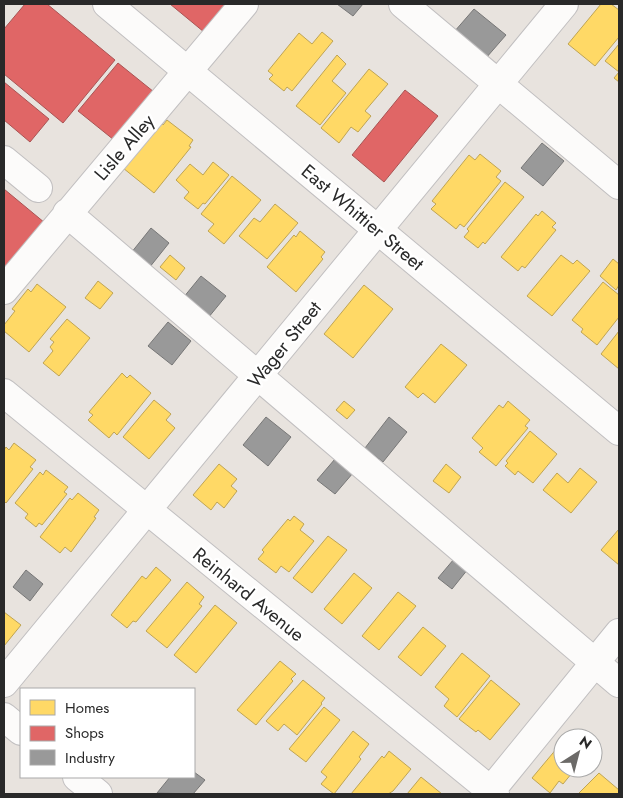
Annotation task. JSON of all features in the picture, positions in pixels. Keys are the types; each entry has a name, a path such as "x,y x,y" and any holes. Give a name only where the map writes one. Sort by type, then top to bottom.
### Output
{"street":[{"name":"East Whittier Street","path":"106,4 189,71 619,432"},
{"name":"Lisle Alley","path":"4,290 244,4"},
{"path":"403,4 619,185"},
{"name":"Wager Street","path":"4,684 564,4"},
{"path":"4,160 38,188"},
{"path":"67,213 619,683"},
{"name":"Reinhard Avenue","path":"4,394 491,793"},
{"path":"491,793 619,633"},
{"path":"4,716 20,730"},
{"path":"78,778 98,794"}],"building: Homes":[{"path":"601,4 611,4 619,10 619,37 595,66 568,44"},
{"path":"322,32 333,41 292,91 287,87 284,91 269,79 273,75 268,71 299,33 312,44"},
{"path":"619,44 619,72 605,61"},
{"path":"337,55 346,64 332,81 346,93 320,125 296,106"},
{"path":"369,69 388,84 365,111 371,116 358,132 351,127 339,143 321,128"},
{"path":"619,72 619,82 614,78"},
{"path":"167,120 193,140 189,146 191,147 154,193 123,168 161,122 163,125"},
{"path":"480,154 501,171 496,177 501,181 464,227 460,224 456,229 431,209 436,204 432,201 469,155 475,160"},
{"path":"213,162 229,175 205,204 203,203 198,209 184,198 189,192 176,180 190,164 203,175"},
{"path":"232,176 261,200 224,244 208,231 214,224 201,214"},
{"path":"505,182 524,197 485,244 483,242 478,248 464,237 469,231 467,229"},
{"path":"275,204 298,223 267,259 239,236 254,218 260,222"},
{"path":"542,211 556,223 552,227 556,230 525,268 522,266 518,271 501,257 536,214 538,216"},
{"path":"300,231 325,252 321,257 323,259 296,292 267,267 294,235 296,237"},
{"path":"170,255 185,268 176,280 160,267"},
{"path":"561,255 573,264 577,260 590,271 552,316 527,296"},
{"path":"613,259 619,264 619,285 616,290 600,276"},
{"path":"98,281 113,293 100,309 85,298"},
{"path":"603,282 619,295 619,317 597,345 581,332 583,329 572,320"},
{"path":"37,284 66,307 29,352 4,331 4,325 15,311 12,309 28,289 31,292"},
{"path":"364,285 393,309 353,358 324,334"},
{"path":"67,319 90,338 59,376 43,363 53,351 50,347 54,342 50,339"},
{"path":"619,331 619,369 601,354"},
{"path":"441,344 467,365 435,403 423,393 418,398 405,387"},
{"path":"122,373 127,378 130,375 151,393 117,435 114,432 109,438 88,420 93,415 89,412"},
{"path":"154,400 171,414 166,420 175,428 149,459 123,437"},
{"path":"344,401 355,410 347,419 336,410"},
{"path":"508,401 530,420 525,426 528,428 496,466 479,452 483,448 472,438 499,405 503,408"},
{"path":"530,431 557,454 533,483 518,471 515,475 505,466 508,463 506,461"},
{"path":"14,443 36,460 30,467 33,469 6,503 4,501 4,450 6,447 9,450"},
{"path":"219,464 237,479 231,486 237,491 224,508 217,502 211,510 193,495"},
{"path":"446,464 461,477 449,493 433,481"},
{"path":"580,468 597,482 571,513 543,490 557,473 568,483"},
{"path":"46,470 68,487 64,492 67,494 42,525 39,523 36,527 25,518 28,514 15,503 40,472 43,475"},
{"path":"78,493 99,510 94,517 96,518 71,552 65,547 60,553 40,537 70,498 72,500"},
{"path":"294,516 304,524 300,530 314,541 289,572 281,566 276,573 258,559 264,552 262,550 288,519 290,521"},
{"path":"619,529 619,565 601,550"},
{"path":"328,536 347,550 312,593 293,578"},
{"path":"156,567 171,580 136,622 133,621 127,628 111,615 142,576 146,579"},
{"path":"354,573 372,588 342,624 324,609"},
{"path":"187,582 204,597 199,604 202,606 167,648 146,631"},
{"path":"398,592 416,606 379,650 362,636"},
{"path":"215,605 237,623 196,673 174,655"},
{"path":"4,612 21,625 4,646"},
{"path":"423,627 446,646 421,676 398,657"},
{"path":"462,653 490,676 457,717 444,706 449,699 435,687"},
{"path":"280,661 296,674 291,679 293,681 256,725 237,710"},
{"path":"303,680 325,698 297,735 284,724 278,731 266,721"},
{"path":"491,680 520,704 490,740 478,730 476,732 459,719"},
{"path":"324,707 340,720 306,762 289,749"},
{"path":"353,731 369,744 359,757 361,759 334,794 321,784 327,777 321,772"},
{"path":"389,751 411,769 393,791 388,794 351,794 382,756 384,758"},
{"path":"553,753 553,778 568,778 563,784 559,781 550,793 532,778"},
{"path":"603,776 619,790 619,794 578,794 594,778 603,778"},
{"path":"421,777 442,794 407,794"}],"building: Shops":[{"path":"25,4 47,4 115,60 63,123 4,74 4,29"},
{"path":"170,4 227,4 204,32"},
{"path":"118,63 154,92 114,140 78,111"},
{"path":"4,82 49,119 30,142 4,120"},
{"path":"405,90 438,116 384,182 352,155"},
{"path":"4,189 45,223 4,273"}],"building: Industry":[{"path":"337,4 363,4 353,16"},
{"path":"474,9 506,35 486,58 454,32"},
{"path":"542,143 564,161 543,186 521,168"},
{"path":"151,228 169,243 149,268 131,253"},
{"path":"201,276 226,296 208,318 183,298"},
{"path":"168,322 191,341 172,365 148,346"},
{"path":"266,417 291,437 268,466 243,445"},
{"path":"389,417 407,432 383,462 365,448"},
{"path":"335,459 353,473 335,494 317,480"},
{"path":"454,559 468,569 452,589 438,578"},
{"path":"26,570 43,584 30,601 13,587"},
{"path":"195,773 205,780 193,794 157,793 169,778 195,778"}]}
